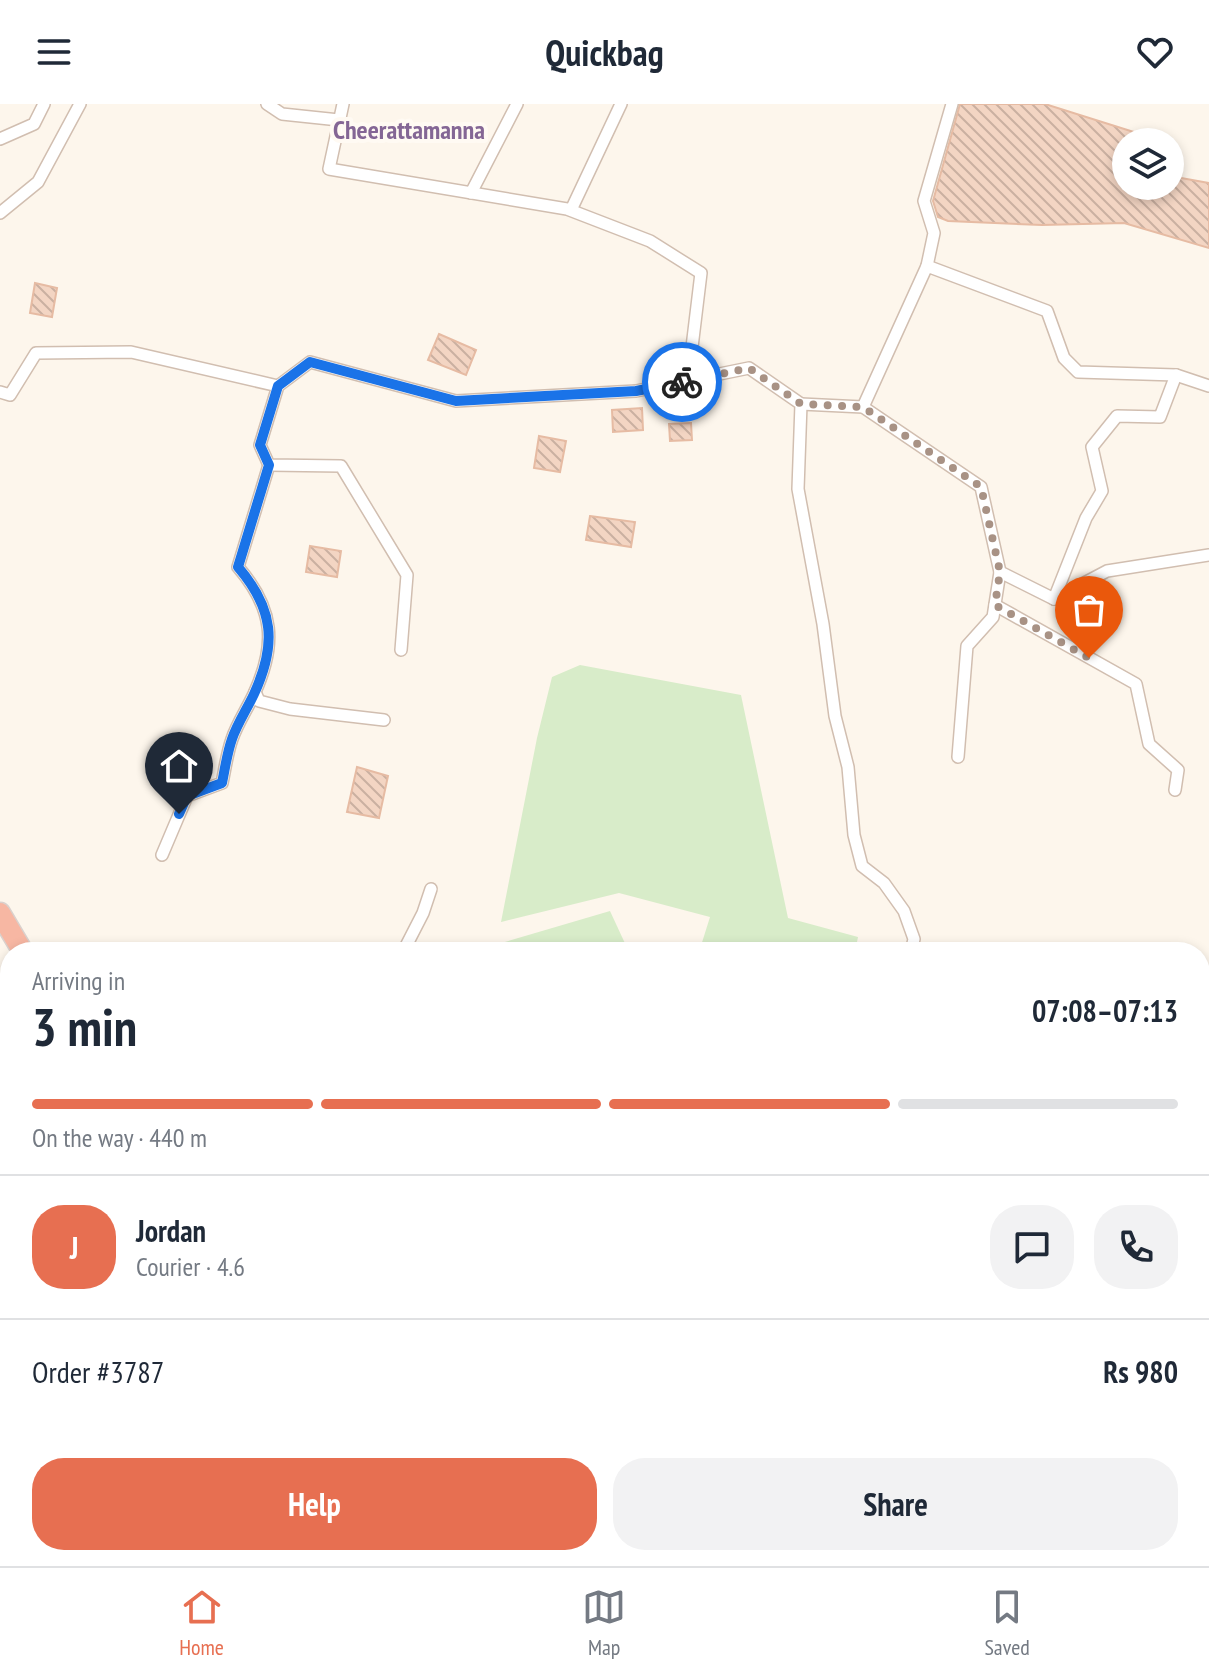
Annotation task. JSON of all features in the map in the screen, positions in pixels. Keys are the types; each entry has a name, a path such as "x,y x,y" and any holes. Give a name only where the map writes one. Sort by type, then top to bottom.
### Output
{"highway":[{"path":"0,913 17,942"}],"street":[{"path":"0,139 34,124 44,104"},
{"path":"0,213 38,182 80,104"},
{"path":"267,104 282,114 339,120"},
{"path":"343,104 329,169 571,210 650,241 701,273 688,380"},
{"path":"471,193 517,104"},
{"path":"571,210 621,104"},
{"path":"863,407 927,266 934,233 924,201 952,104"},
{"path":"927,266 1047,311 1064,358 1078,372 1176,375 1209,386"},
{"path":"0,392 10,395 36,353 131,352 278,386"},
{"path":"162,855 187,796 222,783 231,741 255,692 266,660 270,631 266,609 238,567 269,465 260,445 278,386 310,362 456,401 636,391 749,368 801,404 863,407 981,487 1000,572 993,617 967,646 958,757"},
{"path":"1054,599 1086,518 1102,491 1092,447 1117,416 1160,417 1176,375"},
{"path":"801,404 798,489 823,624 835,716 848,767 854,835 862,866 884,883 904,911 913,942"},
{"path":"269,465 341,466 407,575 401,650"},
{"path":"1054,599 1107,571 1209,555"},
{"path":"1000,572 1054,599"},
{"path":"995,605 1136,684 1149,744 1178,770 1175,790"},
{"path":"255,692 259,701 290,709 384,720"},
{"path":"408,942 431,889"}],"green space":[{"path":"580,665 741,695 788,918 858,937 857,942 702,942 710,917 619,893 501,922 552,677"},
{"path":"610,911 624,942 505,942"}],"building":[{"path":"960,104 1045,104 1121,128 1112,128 1112,200 1184,200 1184,179 1209,183 1209,248 1124,223 1042,225 948,221 938,217 933,201"},
{"path":"35,283 57,288 52,317 30,313"},
{"path":"439,334 476,350 466,375 428,360"},
{"path":"642,408 643,430 613,432 612,410"},
{"path":"691,423 692,440 670,441 669,424"},
{"path":"539,436 566,441 560,472 534,468"},
{"path":"590,516 635,522 631,547 586,540"},
{"path":"310,546 341,551 337,577 306,572"},
{"path":"357,767 388,776 379,818 347,812"}],"way so far":[{"path":"682,382 749,368 801,404 863,407 981,487 1000,572 995,605 1089,658"}],"district":[{"name":"Cheerattamanna","path":"409,129"}],"route":[{"path":"179,814 187,796 222,783 231,741 255,692 266,660 270,631 266,609 254,585 238,567 269,465 260,445 278,386 310,362 456,401 636,391 682,382"}]}
